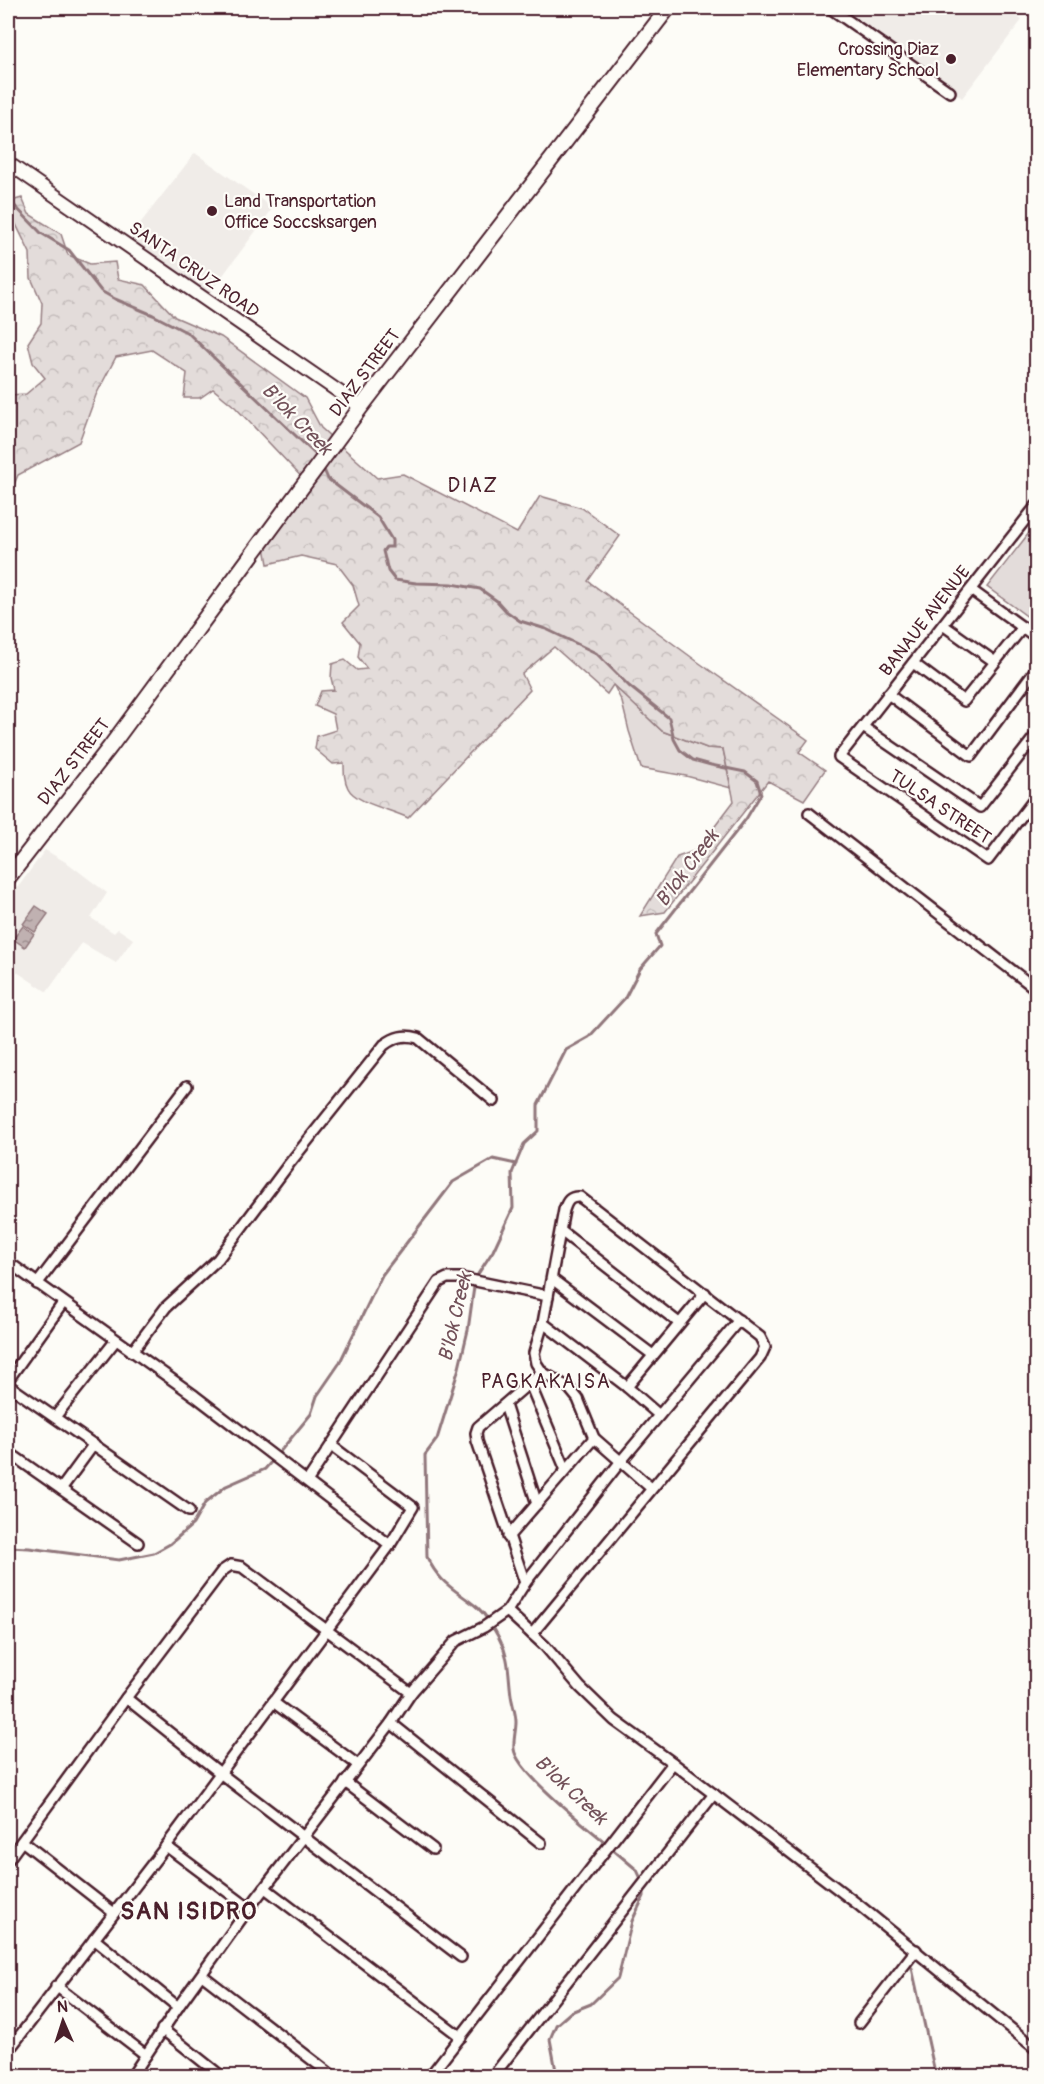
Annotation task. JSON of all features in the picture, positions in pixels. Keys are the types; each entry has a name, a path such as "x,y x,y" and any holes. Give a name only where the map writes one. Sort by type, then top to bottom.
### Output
{"main road":[{"name":"DIAZ STREET","path":"8,878 110,747 361,407 668,8"}],"street":[{"path":"830,8 950,92"},
{"name":"SANTA CRUZ ROAD","path":"8,163 361,407"},
{"name":"BANAUE AVENUE","path":"839,757 1036,506"},
{"path":"971,590 1036,637"},
{"path":"943,625 995,662"},
{"path":"913,663 964,701 1023,627"},
{"path":"888,694 971,756 1036,669"},
{"path":"863,727 980,807 1036,735"},
{"name":"TULSA STREET","path":"839,757 988,860 1036,797"},
{"path":"809,813 1036,989"},
{"path":"132,1352 166,1307 218,1259 289,1164 384,1045 408,1035 417,1038 494,1101"},
{"path":"37,1284 187,1086"},
{"path":"532,1634 763,1353 764,1342 760,1337 580,1197 575,1196 568,1201 564,1210 543,1323 534,1353 536,1363 542,1372 569,1388 578,1399 594,1438 651,1488"},
{"path":"561,1231 679,1323"},
{"path":"8,1262 195,1396 308,1480 390,1545"},
{"path":"308,1480 439,1282 447,1278 470,1280 548,1296"},
{"path":"552,1279 653,1355"},
{"path":"627,1387 705,1293"},
{"path":"8,1380 63,1303"},
{"path":"132,2076 162,2029 249,1908 391,1723 411,1693 456,1641 484,1627 507,1611 525,1583 621,1461 739,1320"},
{"path":"543,1323 627,1387 659,1415"},
{"path":"55,1417 116,1340"},
{"path":"525,1583 476,1437 478,1427 542,1372"},
{"path":"530,1384 566,1470"},
{"path":"8,1385 189,1511"},
{"path":"505,1405 537,1504"},
{"path":"508,1537 594,1438"},
{"path":"61,1489 94,1444"},
{"path":"8,2051 166,1846 390,1545 413,1507 332,1446"},
{"path":"8,1452 138,1543"},
{"path":"8,1860 222,1571 231,1565 242,1567 411,1693"},
{"path":"507,1611 545,1646 597,1705 614,1720 916,1950 1036,2049"},
{"path":"126,1698 220,1773 461,1957"},
{"path":"273,1702 358,1765"},
{"path":"391,1723 541,1843"},
{"path":"430,2076 673,1763"},
{"path":"345,1782 433,1849"},
{"path":"493,2076 714,1794"},
{"path":"22,1841 114,1913"},
{"path":"166,1846 249,1908"},
{"path":"265,1888 461,2037"},
{"path":"94,1939 178,2007"},
{"path":"859,2023 916,1950"},
{"path":"202,1975 333,2076"},
{"path":"56,1986 146,2055"},
{"path":"162,2029 221,2076"},
{"path":"8,2067 20,2076"}],"shaded area":[{"name":"Crossing Diaz Elementary School","path":"843,8 1005,8 1022,20 962,98"},
{"path":"195,153 273,208 209,294 128,239"},
{"path":"45,850 69,864 107,893 91,918 114,933 118,929 133,939 116,963 82,943 47,992 8,966 8,901"}],"green space":[{"path":"22,198 29,214 61,234 68,255 90,264 115,262 118,279 145,285 175,317 221,337 305,398 321,428 377,478 403,474 517,533 540,496 582,508 620,536 588,581 808,740 799,752 825,770 804,800 768,781 665,912 640,916 677,857 697,850 734,801 723,749 707,748 662,731 613,685 607,694 554,647 522,674 530,690 408,818 358,798 348,788 344,763 333,764 315,749 317,736 336,730 333,714 315,706 321,691 334,690 331,678 332,664 345,660 357,670 367,669 358,657 360,643 343,622 359,606 353,585 337,564 301,556 268,564 265,547 311,487 235,407 213,389 200,398 184,398 187,373 152,350 116,357 96,395 79,442 18,475 8,499 8,395 26,394 45,378 33,363 28,343 41,323 42,303 31,278 30,253 8,208 8,202"},
{"path":"1036,524 1036,623 987,587"},
{"path":"613,684 662,731 707,748 723,749 731,788 686,776 641,768 622,702"}],"water":[{"path":"36,906 48,914 35,932 23,924"},
{"path":"23,926 34,934 25,947 13,939"}],"waterway":[{"name":"B'lok Creek","path":"8,199 41,233 69,250 101,291 188,333 318,457"},
{"name":"B'lok Creek","path":"322,465 328,479 378,517 392,540 392,547 386,547 383,551 388,571 395,580 452,584 480,589 520,621 546,629 596,653 629,686 669,718 674,739 680,750 693,760 745,772 757,781 761,794 746,819 656,934 660,946 640,969 625,998 589,1037 566,1050 538,1105 538,1131 524,1144 512,1173 513,1208 493,1251 478,1274 459,1368 437,1439 425,1455 427,1557 443,1581 478,1608 503,1645 516,1719 514,1749 518,1759 539,1784 606,1843"},
{"path":"278,1454 311,1414 317,1396 339,1364 382,1275 453,1182 493,1159 516,1164"},
{"path":"8,1547 119,1560 154,1553 170,1544 193,1524 205,1503 226,1486 265,1469 272,1461"},
{"name":"B'lok Creek","path":"611,1848 637,1870 642,1881"},
{"name":"B'lok Creek","path":"557,2076 550,2039 556,2025 571,2012 591,2004 618,1978 632,1921 644,1896 644,1891"},
{"path":"912,1968 934,2068"}],"place":[{"name":"Crossing Diaz Elementary School","path":"951,59"},
{"name":"Land Transportation Office Soccsksargen","path":"212,211"}],"district":[{"name":"DIAZ","path":"473,485"},
{"name":"PAGKAKAISA","path":"546,1381"},
{"name":"SAN ISIDRO","path":"189,1911"}]}
